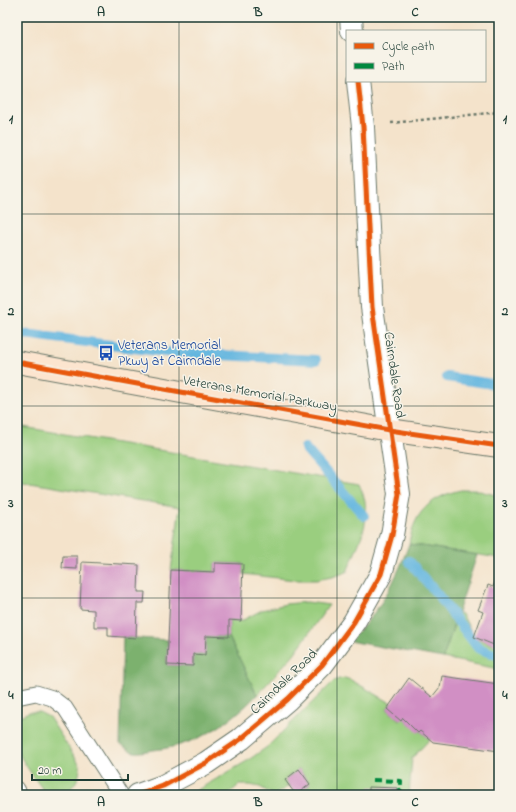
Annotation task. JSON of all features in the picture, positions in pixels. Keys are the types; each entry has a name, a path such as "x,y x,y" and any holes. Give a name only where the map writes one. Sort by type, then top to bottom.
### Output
{"main road":[{"name":"Veterans Memorial Parkway","path":"17,362 390,430 499,446"}],"street":[{"path":"351,17 352,30"},
{"name":"Cairndale Road","path":"138,795 163,786 206,763 241,739 288,699 322,665 354,622 381,574 392,535 399,494 372,307 363,126 358,82"}],"lane":[{"path":"17,697 36,693 52,698 64,708 122,795"},
{"path":"17,789 20,795"}],"path":[{"path":"363,126 499,112"}],"green space":[{"path":"17,426 359,484 366,508 366,519 362,534 347,572 332,577 316,580 295,580 243,574 243,564 215,563 215,572 171,570 180,507 17,481"},
{"path":"461,490 476,490 499,496 499,558 409,544 415,523 425,508 440,497"},
{"path":"409,544 477,555 443,658 349,641 365,624 388,592"},
{"path":"307,602 329,605 294,654 257,695 229,637 229,620 241,621 262,610 286,604"},
{"path":"458,613 462,614 474,637 499,647 499,669 443,658"},
{"path":"206,636 229,637 257,695 246,706 223,724 196,739 167,748 138,752 130,751 120,744 123,637 168,640 167,665 193,666 193,654 205,655"},
{"path":"345,678 391,703 387,709 400,721 403,718 418,732 420,731 430,739 412,758 409,795 296,795 310,784 299,769 285,780 289,786 274,795 260,787 239,785 227,795 189,795 247,761 267,747 334,681"},
{"path":"29,712 39,712 49,717 80,765 80,772 74,785 64,792 58,794 44,790 17,750 17,719"}],"building":[{"path":"63,556 77,556 77,569 62,568"},
{"path":"82,562 139,565 138,592 145,592 144,603 137,603 136,638 108,636 108,627 94,627 94,610 80,609"},
{"path":"215,563 243,564 241,621 229,620 229,637 206,636 205,655 193,654 193,666 167,665 171,570 215,572"},
{"path":"499,572 499,647 474,637 483,612 478,610 488,585 493,587"},
{"path":"442,676 499,684 499,751 433,742 420,731 418,733 403,718 401,721 387,709 409,678 432,697 440,687"},
{"path":"299,769 310,784 296,795 285,780"},
{"path":"369,787 398,788 398,795 369,795"}],"waterway":[{"path":"17,333 165,352 316,360"},
{"path":"447,377 499,385"},
{"path":"305,448 364,516"},
{"path":"409,561 438,595 478,648 499,656"}],"marked path":[{"path":"373,780 401,781 400,795"}],"cycle path":[{"path":"138,795 163,786 206,763 241,739 288,699 322,665 354,622 381,574 392,535 399,494 372,307 363,127 358,82"},
{"path":"17,362 389,430 499,446"}],"place":[{"name":"Veterans Memorial Pkwy at Cairndale","path":"106,353"}]}
